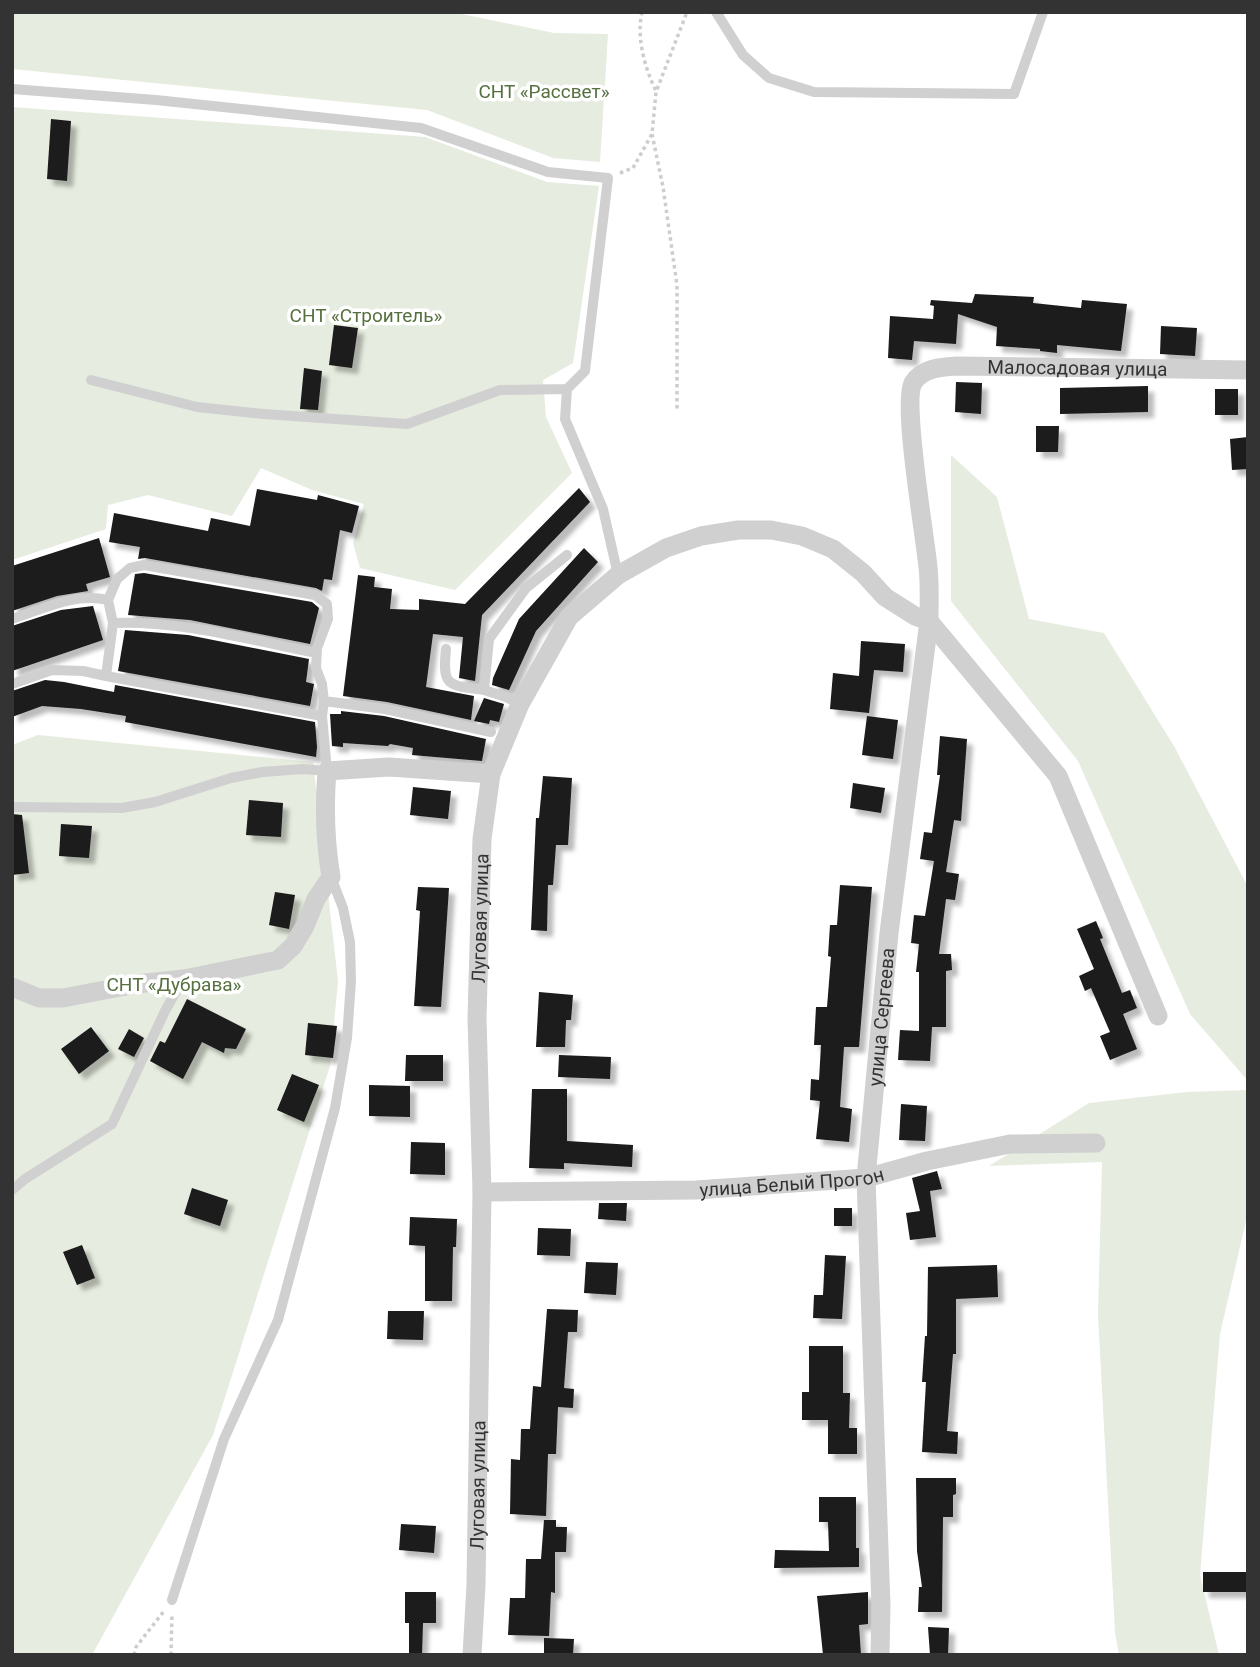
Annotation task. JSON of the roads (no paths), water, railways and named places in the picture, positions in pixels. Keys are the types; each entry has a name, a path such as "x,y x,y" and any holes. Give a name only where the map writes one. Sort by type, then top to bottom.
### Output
{"street":[{"name":"Малосадовая улица","path":"913,384 923,373 935,368 957,366 1248,370"},
{"name":"улица Сергеева","path":"880,1655 881,1606 866,1178 889,933 929,621 928,570 912,436 910,399 913,384"},
{"name":"Луговая улица","path":"472,1655 476,1585 482,1192 477,1018 482,839 491,774 520,704 569,617 618,575 666,548 701,536 738,530 771,530 802,536 833,549 863,573 885,597 907,612 929,621"},
{"path":"929,621 1058,776 1158,1016"},
{"path":"12,987 39,998 63,998 136,984 184,979 278,960 293,946 316,899 331,877 326,849 324,805 327,771 389,767 491,774"},
{"name":"улица Белый Прогон","path":"482,1192 696,1190 866,1178 927,1161 1010,1144 1096,1143"}],"lane":[{"path":"716,12 743,55 769,78 814,92 1014,94 1043,12"},
{"path":"12,89 156,100 421,128 548,172 608,178 585,371 568,389 565,419 603,509 618,575"},
{"path":"91,380 197,407 407,424 499,390 568,389"},
{"path":"484,690 489,639 526,588 566,555"},
{"path":"12,807 122,808 155,802 231,778 303,769 327,771 322,716 324,701 316,668 316,653 328,619 327,604 315,595 144,565 130,568 117,579 108,600 113,623 106,676"},
{"path":"12,619 69,600 92,596 108,600"},
{"path":"113,623 131,622 200,631 316,653"},
{"path":"446,649 443,671 446,679 456,686 484,690 520,704"},
{"path":"12,684 52,670 83,671 322,716"},
{"path":"324,701 385,709 491,732"},
{"path":"172,1600 225,1439 278,1320 335,1108 347,1038 351,981 344,908 331,877"},
{"path":"12,1190 112,1124 165,1011 184,979"}],"park label":[{"name":"СНТ «Рассвет»","path":"544,91"},
{"name":"СНТ «Строитель»","path":"366,315"},
{"name":"СНТ «Дубрава»","path":"174,984"}]}
